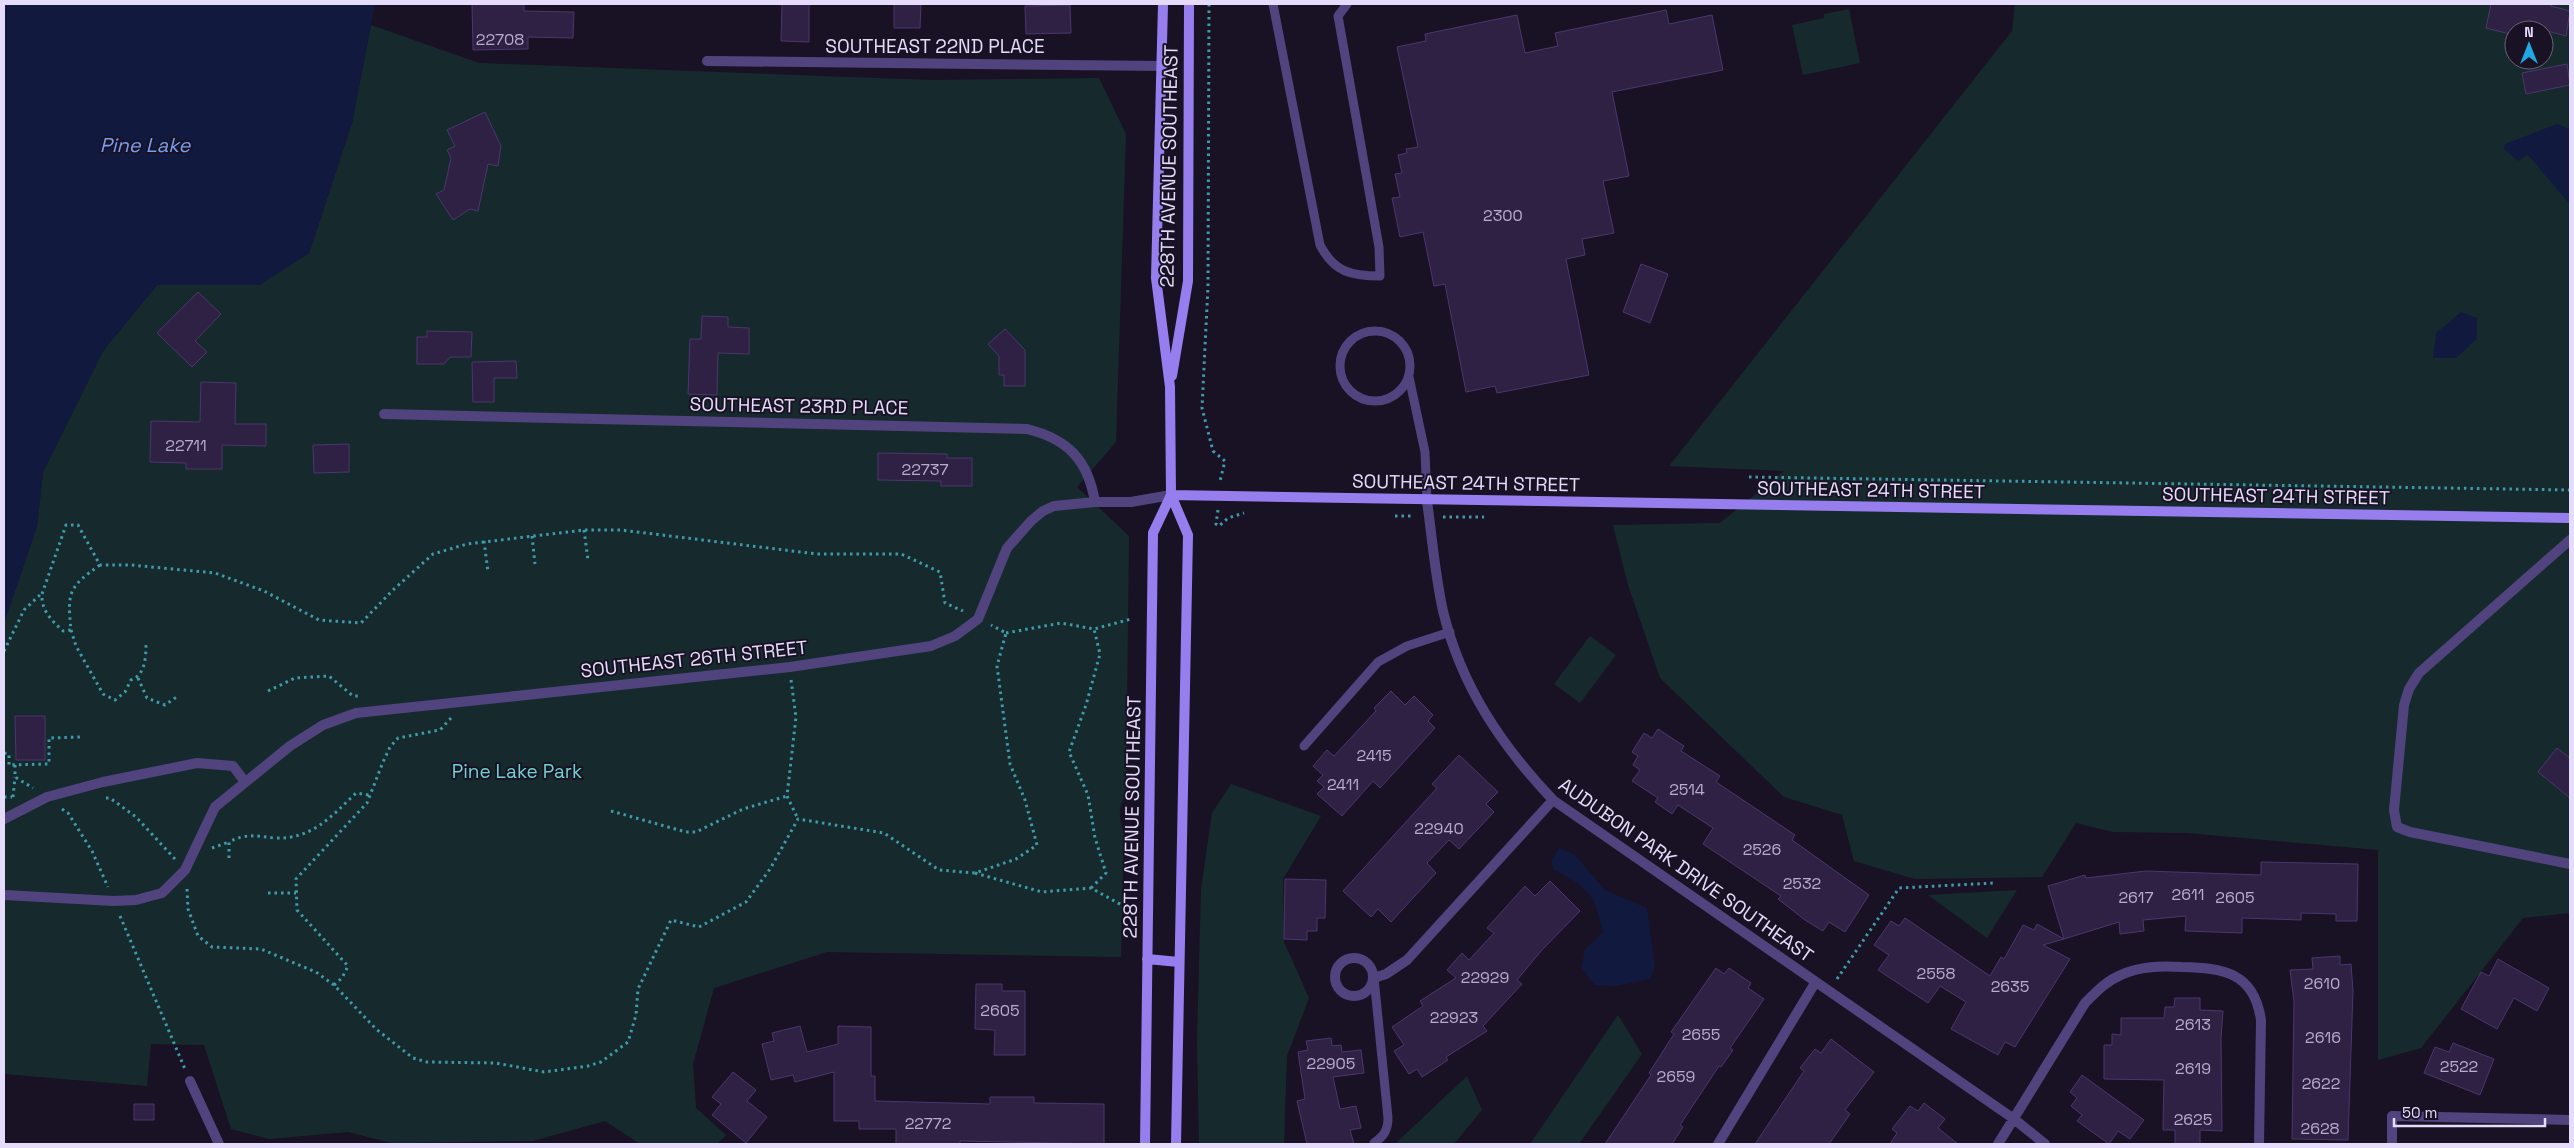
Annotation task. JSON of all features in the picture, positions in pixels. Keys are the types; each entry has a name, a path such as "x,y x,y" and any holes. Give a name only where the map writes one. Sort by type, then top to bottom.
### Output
{"main road":[{"name":"228TH AVENUE SOUTHEAST","path":"1163,4 1163,66 1156,278 1170,387 1171,495 1188,535 1176,1144"},
{"name":"228TH AVENUE SOUTHEAST","path":"1170,387 1188,281 1189,4"},
{"name":"228TH AVENUE SOUTHEAST","path":"1145,1144 1154,533 1171,495"},
{"name":"SOUTHEAST 24TH STREET","path":"1171,495 1427,501 2570,518"},
{"path":"1147,959 1179,962"}],"street":[{"name":"SOUTHEAST 22ND PLACE","path":"707,62 1163,66"},
{"name":"SOUTHEAST 23RD PLACE","path":"384,414 1027,429 1057,440 1072,452 1085,466 1092,482 1095,502"},
{"path":"1095,502 1131,502 1171,495"},
{"name":"AUDUBON PARK DRIVE SOUTHEAST","path":"1427,501 1443,611 1457,655 1476,699 1496,733 1521,766 1553,800 2014,1119 2045,1144"},
{"name":"SOUTHEAST 26TH STREET","path":"4,895 114,901 136,900 162,893 185,870 215,807 290,746 323,725 356,713 790,667 931,646 955,636 978,618 1007,548 1031,521 1043,511 1054,506 1095,502"},
{"path":"2570,540 2432,660 2414,681 2404,706 2397,756 2394,810 2397,827 2410,832 2570,864"},
{"path":"4,819 47,797 103,782 197,763 233,766 245,782"},
{"path":"1374,978 1386,974 1407,960 1553,800"},
{"path":"1998,1144 2086,1004 2101,987 2137,969 2164,966 2215,968 2240,980 2254,994 2261,1020 2259,1144"},
{"path":"1718,1144 1815,983"},
{"path":"190,1081 218,1144"},
{"path":"2392,1144 2392,1116 2570,1120"}],"lane":[{"path":"1273,4 1320,245 1327,260 1343,271 1361,276 1380,276 1379,247 1336,4"},
{"path":"1338,16 1347,4"},
{"path":"1409,377 1395,396 1372,401 1361,398 1351,392 1344,382 1340,370 1345,347 1353,339 1368,332 1385,332 1400,341 1409,355 1409,377 1425,452 1427,501"},
{"path":"1304,746 1378,662 1407,646 1450,632"},
{"path":"1374,978 1388,1128 1384,1136 1374,1143"}],"path":[{"path":"1209,4 1208,286 1202,408 1207,437 1212,451 1224,461 1222,466"},
{"path":"1749,477 2570,490"},
{"path":"71,630 63,631 41,604 42,594 66,525 78,525 100,565"},
{"path":"584,530 588,560"},
{"path":"146,644 142,670 138,678 131,680 125,692 115,700 103,694 76,646 71,630 68,607 71,590 80,579 100,565 131,565 215,573 264,591 319,620 361,623 392,590 433,554 484,541 584,530 621,530 817,554 901,554 940,572 945,603 1006,633 1061,623 1094,629 1131,618"},
{"path":"532,536 535,564"},
{"path":"484,541 488,572"},
{"path":"4,652 24,610 42,594"},
{"path":"1091,888 1106,873 1095,838 1088,795 1069,752 1086,705 1100,654 1094,629"},
{"path":"975,873 1016,860 1038,845 1025,800 1010,764 997,666 1006,633"},
{"path":"790,667 796,717 787,796 798,818"},
{"path":"268,691 295,678 329,676 353,696 367,697"},
{"path":"138,678 147,698 165,705 178,696"},
{"path":"334,985 342,978 348,966 297,910 296,879 367,803 382,762 390,747 398,738 440,730 455,715"},
{"path":"4,754 9,754 9,765 49,764 49,738 81,737"},
{"path":"13,797 14,765"},
{"path":"15,777 68,813 92,851 190,1081"},
{"path":"229,858 229,842 236,838 243,835 275,838 308,834 356,793 369,795"},
{"path":"611,811 686,832 696,832 743,809 787,796"},
{"path":"4,798 21,797"},
{"path":"101,798 110,798 136,817 185,870 188,909 198,936 212,947 261,949 271,952 291,964 316,972 334,985 376,1029 413,1058 428,1062 496,1063 544,1072 588,1066 601,1062 628,1042 636,1015 638,989 671,920 699,927 746,902 770,869 798,818"},
{"path":"798,818 884,833 939,870 975,873 1042,892 1091,888 1127,908"},
{"path":"1828,992 1899,888 1994,883"},
{"path":"268,893 296,893"}],"green space":[{"path":"2015,4 2570,4 2570,913 2523,918 2421,1048 2378,1060 2378,850 2187,833 2113,832 2076,823 2042,877 1915,879 1854,861 1842,815 1784,797 1660,678 1628,585 1613,525 1720,523 1784,471 1669,466 2012,31"},
{"path":"1849,9 1860,63 1803,75 1792,25 1824,18 1824,14"},
{"name":"Pine Lake Park","path":"371,25 479,63 931,80 1099,78 1126,134 1116,442 1077,487 1129,536 1126,795 1120,809 1124,833 1121,957 827,952 714,988 693,1064 696,1108 726,1135 717,1144 640,1144 605,1121 533,1141 392,1143 348,1132 269,1139 231,1129 204,1045 151,1044 147,1086 4,1074 4,623 37,526 43,472 103,351 157,285 259,285 309,253 352,123"},
{"path":"1590,636 1616,655 1580,703 1554,684"},
{"path":"1231,784 1321,816 1283,879 1284,942 1309,998 1287,1056 1284,1144 1199,1144 1197,1041 1201,890 1212,813"},
{"path":"2017,890 1987,938 1928,895"},
{"path":"1618,1015 1642,1054 1579,1144 1530,1144"},
{"path":"1467,1076 1482,1110 1454,1144 1395,1144"}],"water":[{"name":"Pine Lake","path":"4,4 375,4 352,123 309,253 259,285 157,285 103,351 43,472 37,526 4,623"},
{"path":"2557,124 2570,129 2570,202 2567,201 2528,155 2518,161 2504,149 2505,144"},
{"path":"2461,312 2477,318 2477,339 2456,358 2433,358 2436,333"},
{"path":"1559,848 1574,854 1605,890 1647,908 1655,967 1650,979 1616,986 1595,985 1581,968 1585,949 1603,933 1597,910 1589,894 1583,887 1554,870 1551,861"}],"building":[{"path":"472,4 524,4 524,11 574,12 573,38 528,37 528,49 473,50"},
{"path":"782,4 809,4 809,42 781,41"},
{"path":"894,4 921,4 920,28 894,28"},
{"path":"2491,4 2551,4 2551,6 2570,11 2566,36 2554,33 2554,20 2504,20 2504,32 2486,28"},
{"path":"1070,5 1071,33 1026,34 1025,6"},
{"path":"1666,10 1669,24 1712,15 1723,70 1612,92 1629,176 1603,181 1614,233 1582,239 1585,255 1566,259 1589,375 1497,393 1495,386 1466,392 1445,284 1434,286 1423,232 1400,237 1392,198 1400,197 1395,174 1402,173 1398,155 1407,153 1406,149 1418,147 1397,47 1426,41 1425,34 1517,15 1525,53 1558,46 1555,33"},
{"path":"2567,64 2570,85 2526,94 2522,73 2537,70 2554,70 2554,67"},
{"path":"485,112 501,146 498,166 488,164 478,211 470,209 453,220 436,194 444,190 451,158 447,150 455,146 447,130"},
{"path":"1641,264 1668,274 1650,323 1623,312"},
{"path":"198,292 221,314 195,341 207,352 192,367 157,333"},
{"path":"702,316 728,317 728,327 749,328 749,354 718,353 717,395 688,394 690,339 701,339"},
{"path":"1005,329 1025,350 1025,386 1004,386 1004,375 999,375 999,356 988,344"},
{"path":"427,331 472,332 471,357 450,357 444,364 417,364 417,337 427,337"},
{"path":"516,361 517,378 494,378 494,402 473,402 472,362"},
{"path":"201,382 236,383 235,424 266,424 266,446 222,445 222,469 186,469 186,463 150,462 151,421 200,422"},
{"path":"349,444 349,472 314,473 313,445"},
{"path":"878,453 947,454 947,458 972,458 972,486 941,486 941,481 878,480"},
{"path":"1391,691 1405,705 1414,696 1433,715 1428,721 1435,728 1380,788 1373,781 1342,816 1317,794 1324,787 1317,781 1323,775 1313,766 1327,750 1334,756 1376,711 1374,708"},
{"path":"15,716 45,716 45,760 16,760"},
{"path":"1658,729 1684,746 1681,751 1720,776 1716,782 1795,835 1792,840 1869,895 1845,932 1829,922 1823,931 1805,920 1778,899 1781,896 1703,844 1713,828 1678,805 1672,814 1655,802 1658,798 1632,781 1640,770 1633,765 1638,756 1632,752 1644,733 1652,738"},
{"path":"2557,748 2570,758 2570,798 2538,772"},
{"path":"1459,755 1498,792 1486,804 1494,812 1459,849 1449,840 1427,863 1436,873 1391,922 1378,909 1371,917 1343,891 1437,788 1432,784"},
{"path":"2261,862 2358,864 2357,921 2336,921 2336,914 2301,913 2301,920 2242,918 2242,933 2185,931 2186,916 2143,920 2144,931 2120,934 2119,922 2064,939 2048,886 2085,875 2086,878 2146,871 2261,875"},
{"path":"1285,879 1326,880 1325,918 1317,918 1317,931 1307,931 1307,940 1284,939"},
{"path":"1550,881 1580,911 1541,951 1517,980 1522,984 1483,1026 1487,1031 1446,1057 1448,1060 1422,1077 1417,1069 1409,1074 1394,1051 1404,1045 1392,1027 1423,1006 1420,1001 1456,978 1447,970 1462,953 1469,960 1494,933 1487,928 1525,886 1535,896"},
{"path":"1905,918 1990,976 2001,957 2004,959 2023,925 2034,930 2037,924 2064,939 2043,945 2070,959 2015,1047 2005,1042 1998,1055 1951,1029 1966,1002 1940,986 1928,1003 1878,970 1889,955 1874,945 1891,921 1899,926"},
{"path":"2340,956 2340,965 2351,964 2353,991 2348,1140 2292,1139 2294,1001 2290,970 2313,969 2312,958"},
{"path":"2498,959 2549,988 2537,1011 2514,998 2497,1029 2461,1009 2481,972 2489,976"},
{"path":"1716,968 1724,974 1729,968 1751,983 1748,988 1764,999 1730,1048 1733,1050 1721,1067 1719,1066 1680,1125 1683,1127 1672,1144 1605,1144 1651,1075 1649,1073 1674,1034 1671,1032"},
{"path":"976,984 1002,984 1002,991 1025,991 1025,1055 994,1055 995,1030 975,1029"},
{"path":"2175,998 2200,998 2200,1010 2223,1011 2221,1038 2222,1131 2200,1130 2200,1144 2175,1144 2175,1130 2163,1130 2164,1080 2104,1079 2104,1045 2112,1045 2112,1034 2121,1035 2121,1018 2164,1018 2165,1007 2174,1007"},
{"path":"800,1026 807,1052 838,1044 838,1026 871,1027 871,1076 875,1076 875,1101 990,1104 990,1097 1034,1097 1034,1103 1104,1104 1104,1144 960,1141 960,1144 896,1144 896,1129 859,1129 859,1121 834,1121 834,1072 795,1082 793,1075 771,1080 762,1044 774,1041 772,1033"},
{"path":"1331,1038 1332,1046 1341,1045 1342,1052 1361,1050 1364,1073 1333,1077 1340,1109 1356,1106 1361,1128 1350,1130 1354,1144 1307,1144 1297,1101 1305,1099 1298,1052 1308,1050 1306,1041"},
{"path":"1831,1039 1874,1072 1845,1110 1850,1114 1829,1144 1755,1144 1804,1071 1800,1068 1815,1049 1821,1053"},
{"path":"2453,1043 2494,1059 2480,1095 2424,1073 2435,1047 2449,1052"},
{"path":"733,1072 756,1090 747,1101 767,1117 746,1143 712,1115 721,1104 712,1097"},
{"path":"2082,1075 2144,1120 2130,1139 2118,1131 2109,1144 2077,1121 2082,1115 2071,1106 2077,1098 2070,1092"},
{"path":"1924,1103 1945,1119 1938,1128 1958,1144 1890,1144 1897,1133 1892,1129 1910,1106 1918,1111"},
{"path":"134,1104 154,1104 154,1120 134,1120"}]}
